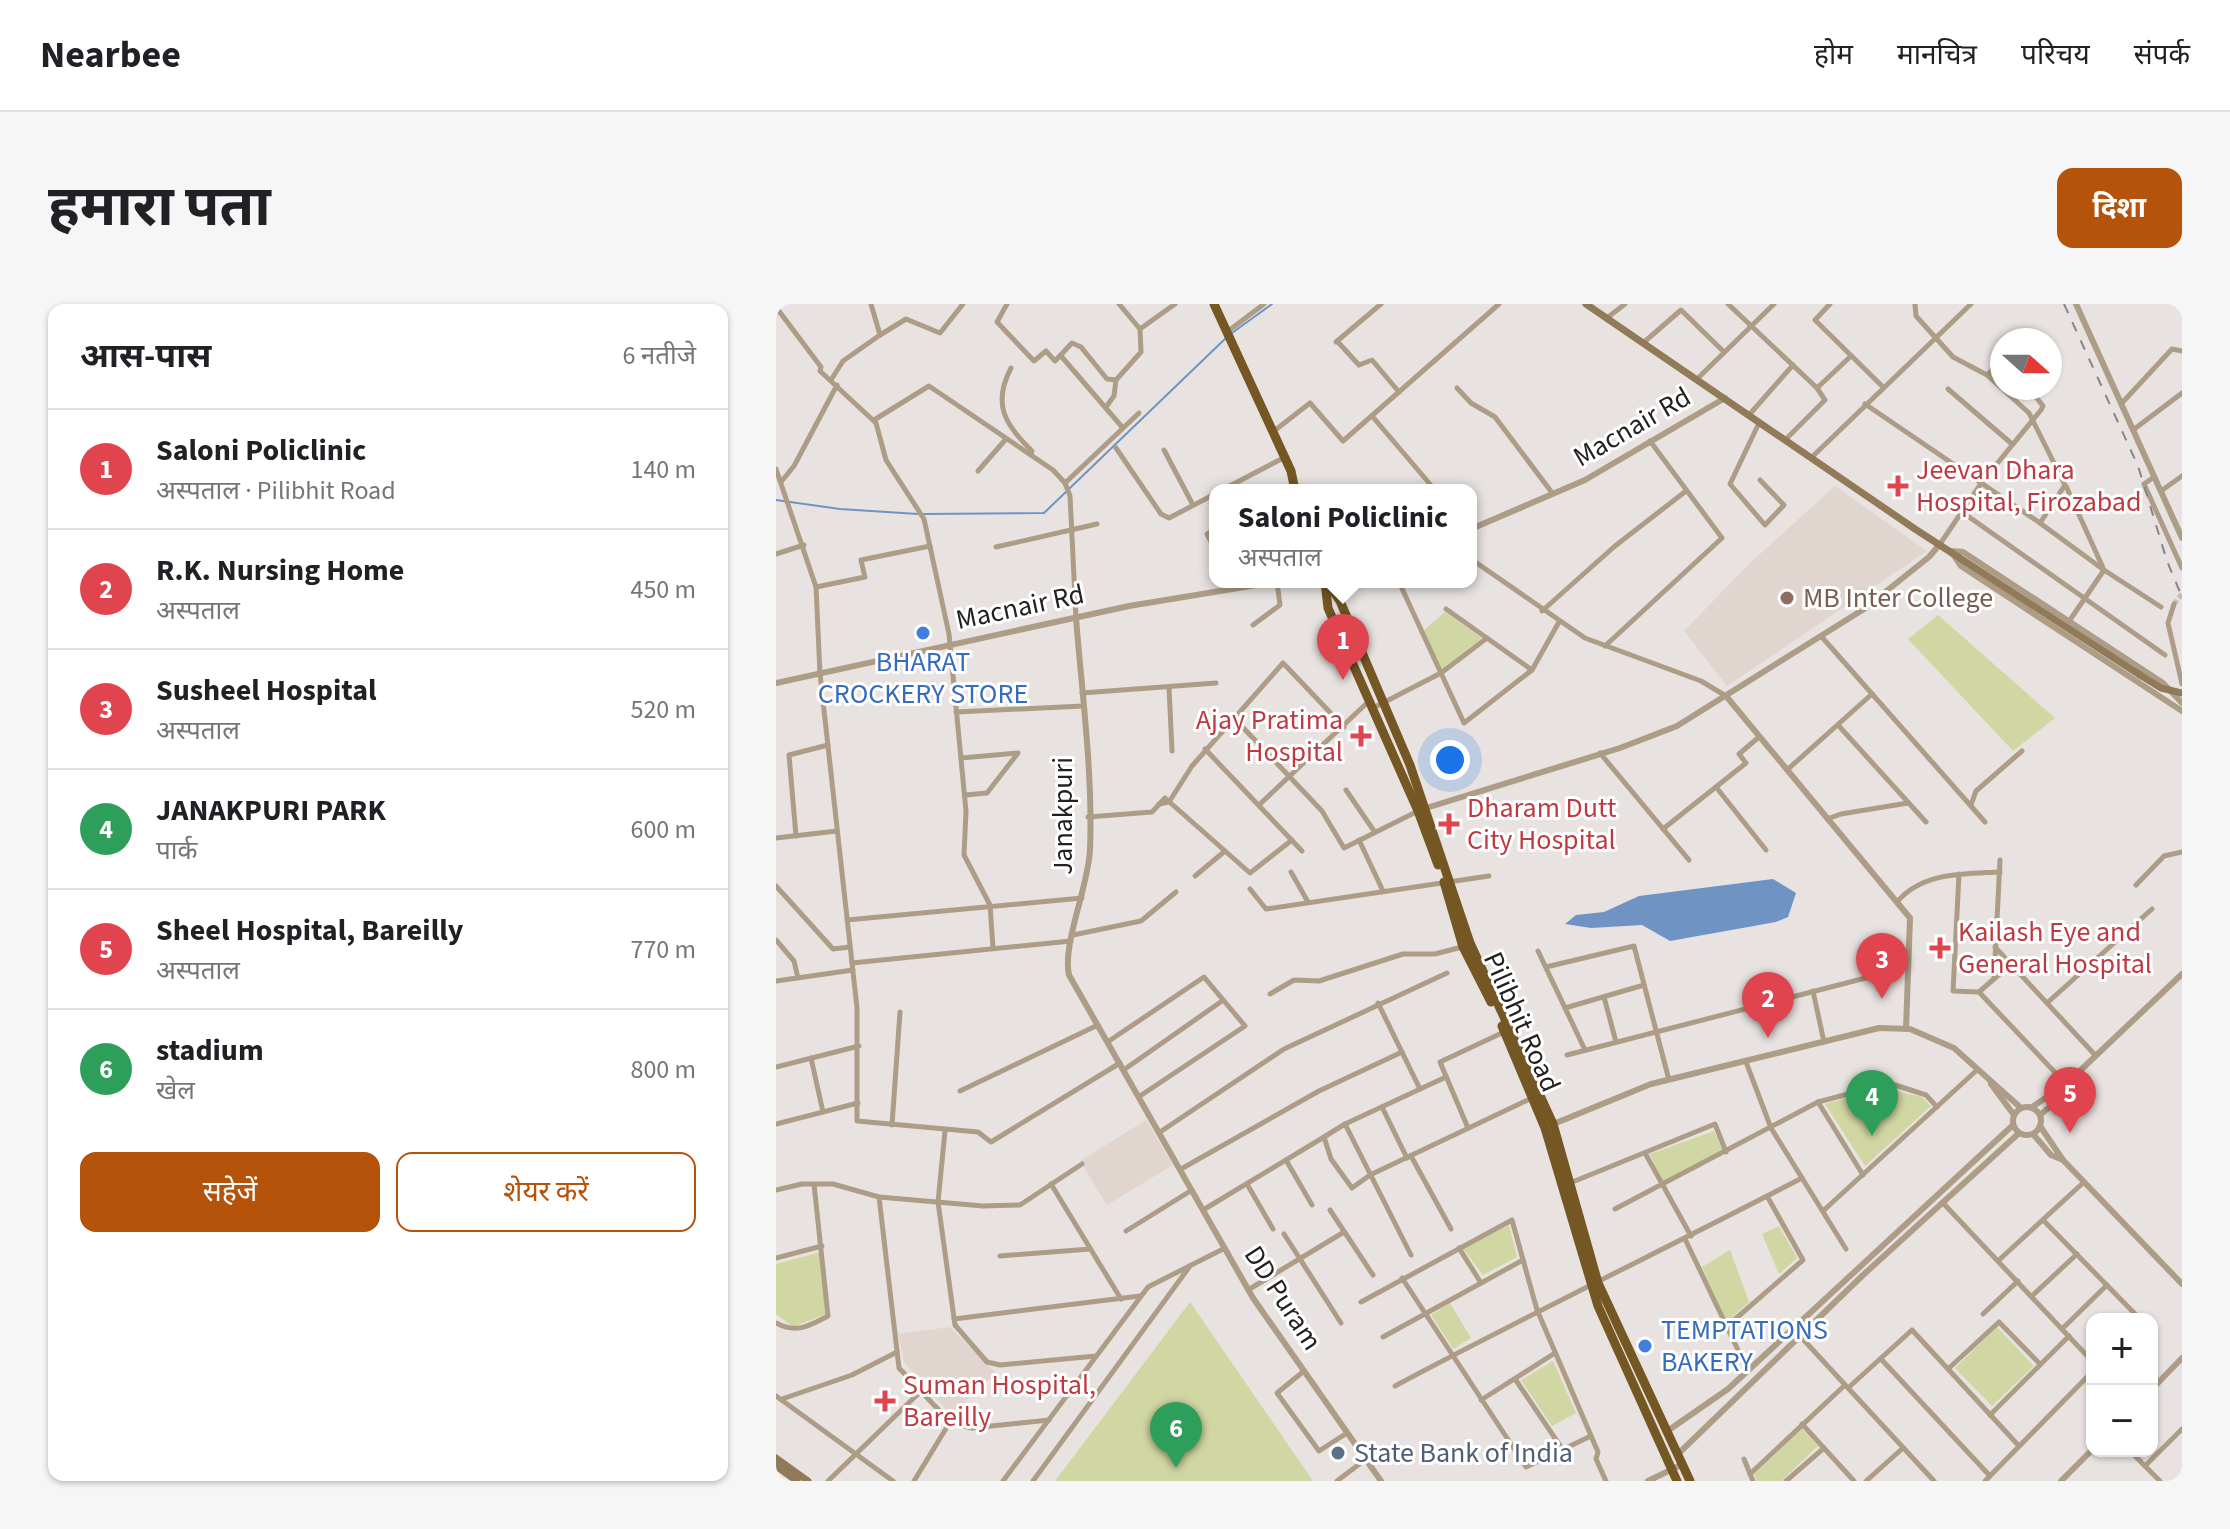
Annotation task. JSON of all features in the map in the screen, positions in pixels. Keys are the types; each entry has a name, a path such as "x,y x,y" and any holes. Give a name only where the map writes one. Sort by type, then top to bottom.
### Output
{"highway":[{"path":"1214,304 1285,457 1290,484"},
{"name":"Pilibhit Road","path":"1330,588 1340,601 1375,704 1422,809 1447,881 1463,947 1505,1032 1532,1098 1549,1126 1596,1284 1598,1306 1664,1433 1675,1469 1688,1478"},
{"path":"1447,881 1470,943 1549,1126"}],"main road":[{"path":"1586,304 1940,544 2140,675 2161,688 2182,693"},
{"path":"776,1458 808,1481"},
{"path":"776,1466 797,1481"}],"street":[{"path":"871,304 880,335"},
{"path":"831,380 843,361 906,319 940,333 963,304"},
{"path":"1007,304 997,322 1034,361 1046,351 1055,361 1072,343 1081,347 1107,379 1116,380"},
{"path":"1106,407 1114,396 1116,380 1137,361 1141,352 1140,329 1119,304"},
{"path":"1140,329 1175,304"},
{"path":"1228,335 1264,304"},
{"path":"1381,304 1336,342 1359,365 1372,360 1399,392"},
{"path":"1273,432 1310,403 1343,441 1498,304"},
{"path":"1607,318 1625,304"},
{"path":"1728,304 1817,388 1825,400 1786,439"},
{"path":"1697,379 1774,304"},
{"path":"1830,304 1815,320 1883,387"},
{"path":"1915,304 1916,316 1953,357 1987,375 2029,413 2104,570"},
{"path":"1812,457 1971,304"},
{"path":"2076,304 2182,538"},
{"path":"776,307 821,367 820,371 874,420 886,460 924,519 949,645 965,795 964,855 990,905 993,948"},
{"path":"1643,343 1681,310 1723,351"},
{"path":"2121,404 2172,349 2182,351"},
{"path":"1061,356 1124,428"},
{"path":"1817,388 1851,356"},
{"path":"1749,415 1793,365"},
{"path":"1011,368 1001,387 1004,419 1032,451 1031,455"},
{"path":"1987,375 1990,372"},
{"path":"781,482 794,466 837,385"},
{"path":"874,420 929,386 1031,455 1066,486 1070,496 1076,618"},
{"path":"1457,388 1471,403 1495,417 1554,495"},
{"path":"1948,389 2012,444"},
{"path":"2133,430 2182,393"},
{"name":"Macnair Rd","path":"1477,527 1554,495 1725,398"},
{"path":"1233,717 1322,811 1344,848 1422,809 1677,726 1864,609 1929,557 1982,482 2043,406 2038,400"},
{"path":"1865,404 2161,607"},
{"path":"1066,486 1139,413"},
{"path":"1372,416 1430,484"},
{"path":"1760,422 1730,484 1765,525 1784,505 1760,480"},
{"path":"978,471 1006,439"},
{"path":"1605,646 1722,538 1650,441"},
{"path":"1116,448 1161,514 1169,518 1209,497"},
{"path":"1164,450 1193,505"},
{"path":"1233,484 1285,457"},
{"path":"776,469 816,587 820,674 859,1046 857,1121 978,1132 991,1142 1123,1066 1222,1001"},
{"path":"2161,491 2182,476"},
{"path":"2154,477 2144,484 2182,568"},
{"path":"2040,523 2065,485"},
{"path":"1542,611 1615,546 1687,491"},
{"path":"1962,512 2165,655"},
{"path":"996,547 1097,524"},
{"path":"776,554 804,545"},
{"path":"816,587 865,577 861,560 930,546"},
{"path":"1951,551 1963,552 2070,620 2163,683 2182,703"},
{"path":"1951,551 1961,566 2182,711"},
{"path":"1477,563 1559,622 1605,646 1701,681 1726,696 1910,918 1906,1029"},
{"path":"2070,620 2104,570"},
{"name":"Macnair Rd","path":"776,683 1220,588"},
{"path":"1253,625 1280,605 1277,588"},
{"path":"1402,588 1464,723 1532,670 1559,622"},
{"path":"2174,604 2168,623 2182,684"},
{"path":"1446,609 1532,670"},
{"name":"Janakpuri","path":"1076,618 1090,850 1083,898 1065,960 1069,975 1160,1132"},
{"path":"1821,636 1985,822"},
{"path":"1259,805 1344,727 1375,704 1441,673 1487,638"},
{"path":"1169,802 1205,749 1283,663 1344,727"},
{"path":"1082,693 1216,683"},
{"path":"1169,687 1172,751"},
{"path":"1787,770 1872,694"},
{"path":"956,712 1083,706"},
{"path":"1838,725 1926,822"},
{"path":"1663,829 1746,763 1739,754 1759,737"},
{"path":"796,836 789,755 828,745"},
{"path":"1205,749 1302,851"},
{"path":"1971,805 1976,791 2022,751"},
{"path":"961,758 1018,753 987,793 965,795"},
{"path":"1600,753 1689,860"},
{"path":"1716,787 1766,850"},
{"path":"1346,790 1374,831"},
{"path":"1088,817 1152,812 1165,798 1250,873 1292,840"},
{"path":"1827,819 1909,803"},
{"path":"776,838 837,831"},
{"path":"1359,840 1383,891"},
{"path":"1195,876 1225,851"},
{"path":"2136,885 2164,856 2182,852"},
{"path":"1994,979 2000,860"},
{"path":"1291,872 1308,902"},
{"path":"1897,902 1909,887 1919,882 1959,874 2000,872"},
{"path":"1959,874 1953,991 1979,992 2011,964"},
{"path":"1250,889 1266,909 1489,876"},
{"path":"776,886 833,949 850,947"},
{"path":"776,981 852,966 1072,938 1141,921 1176,892"},
{"path":"847,920 1083,898"},
{"path":"2047,1003 2152,909"},
{"path":"1956,936 1996,938"},
{"path":"776,940 794,961 798,978"},
{"path":"1546,967 1634,946 1669,1080"},
{"path":"1270,994 1294,980 1319,981 1403,954 1435,954 1463,947"},
{"path":"1995,947 2096,1056"},
{"path":"1538,951 1585,1050"},
{"path":"1567,1055 1908,967"},
{"path":"1160,1132 1284,1049 1447,973"},
{"path":"2018,1134 2013,1125 2014,1115 2021,1108 2032,1107 2066,1084 2182,974"},
{"path":"1109,1041 1204,977 1245,1026 1140,1096"},
{"path":"1565,1008 1644,985"},
{"path":"1813,991 1824,1042"},
{"path":"1979,992 2066,1084"},
{"path":"1604,997 1616,1042"},
{"path":"1378,1003 1420,1089"},
{"path":"892,1125 900,1012"},
{"path":"960,1091 1098,1025"},
{"path":"1549,1126 1669,1080 1879,1028 1906,1029 1954,1048 2021,1108"},
{"path":"1468,1128 1440,1062 1505,1032"},
{"path":"776,1067 859,1046"},
{"path":"1181,1169 1319,1091 1402,1052"},
{"path":"811,1058 823,1112"},
{"path":"1746,1062 1771,1128 1846,1249"},
{"path":"1823,1211 1977,1070"},
{"path":"1203,1210 1345,1124 1446,1077"},
{"path":"1615,1209 1818,1102 1889,1083 1926,1095 1937,1107"},
{"path":"1991,1084 2014,1115"},
{"path":"2040,1115 2060,1098 2066,1084"},
{"path":"1324,1137 1331,1159 1352,1188 1370,1175 1532,1098"},
{"path":"1818,1102 1863,1175"},
{"path":"776,1124 858,1103"},
{"path":"1382,1107 1451,1229"},
{"path":"2032,1107 2040,1115 2040,1126 2063,1160 2182,1284"},
{"path":"1345,1124 1411,1255"},
{"path":"1568,1184 1715,1124 1726,1152"},
{"path":"1664,1433 1728,1389 2013,1125"},
{"path":"1648,1481 1675,1469 1800,1336 2018,1134 2033,1134 2040,1126"},
{"path":"945,1131 938,1202 954,1319 987,1362 1000,1365 1096,1356"},
{"name":"DD Puram","path":"1160,1132 1248,1290 1381,1481"},
{"path":"2033,1134 2051,1155 2063,1160"},
{"path":"1645,1153 1688,1237 1725,1328 1748,1371"},
{"path":"1286,1160 1312,1205"},
{"path":"776,1190 833,1184 879,1197 983,1206 1020,1205 1082,1164"},
{"path":"1395,1386 1537,1310 1596,1284 1802,1178"},
{"path":"1999,1260 2084,1182"},
{"path":"776,1323 789,1330 805,1328 828,1316 814,1184"},
{"path":"1051,1184 1121,1299"},
{"path":"1247,1184 1273,1229"},
{"path":"1126,1231 1192,1190"},
{"path":"1725,1328 1803,1260 1767,1196"},
{"path":"879,1197 899,1368 950,1422 972,1428 1049,1420"},
{"path":"1943,1203 2086,1354"},
{"path":"1330,1210 1373,1275"},
{"path":"1361,1302 1512,1220 1537,1310 1591,1436 1606,1481"},
{"path":"2043,1220 2134,1313"},
{"path":"1248,1290 1344,1232"},
{"path":"1284,1234 1341,1323"},
{"path":"776,1258 822,1246"},
{"path":"1003,1481 1148,1287 1225,1248"},
{"path":"1459,1248 1481,1283"},
{"path":"1000,1256 1090,1249"},
{"path":"2032,1296 2077,1254"},
{"path":"1383,1337 1523,1260"},
{"path":"1033,1481 1191,1265"},
{"path":"1402,1278 1526,1467 1591,1436"},
{"path":"1983,1314 2018,1281"},
{"path":"2062,1329 2107,1285"},
{"path":"954,1319 1142,1296"},
{"path":"1948,1369 1999,1322 2040,1364"},
{"path":"1750,1474 1802,1424 1912,1330 2019,1446"},
{"path":"1800,1336 1934,1481"},
{"path":"1990,1415 2069,1336"},
{"path":"779,1398 852,1375 897,1352"},
{"path":"1481,1400 1555,1353"},
{"path":"2156,1385 2182,1358"},
{"path":"1881,1359 1990,1476"},
{"path":"1304,1371 1277,1393 1295,1421 1319,1451 1347,1433"},
{"path":"1985,1481 2086,1378"},
{"path":"1515,1379 1563,1450"},
{"path":"828,1481 920,1392"},
{"path":"779,1398 893,1481"},
{"path":"914,1481 950,1422"},
{"path":"1802,1424 1854,1481"},
{"path":"2145,1466 2182,1429"},
{"path":"1787,1481 1824,1448"},
{"path":"1866,1481 1903,1448"},
{"path":"2061,1481 2086,1456"},
{"path":"2136,1457 2160,1481"},
{"path":"1337,1481 1366,1459"},
{"path":"1744,1459 1753,1481"}],"shaded area":[{"name":"MB Inter College","path":"1835,486 1927,551 1727,686 1684,631 1749,564"},
{"path":"1146,1120 1173,1165 1107,1205 1080,1161"},
{"path":"950,1327 996,1373 951,1415 904,1362 898,1334"}],"green space":[{"path":"1445,612 1482,638 1441,670 1424,630"},
{"path":"1938,615 2055,718 2013,751 1908,639"},
{"path":"1882,1088 1922,1097 1931,1106 1865,1166 1825,1104"},
{"path":"1714,1131 1723,1151 1663,1181 1650,1154"},
{"path":"1509,1225 1517,1257 1483,1275 1463,1249"},
{"path":"1779,1226 1797,1258 1779,1274 1762,1234"},
{"path":"1730,1250 1749,1302 1727,1322 1702,1267"},
{"path":"821,1252 826,1314 793,1327 776,1314 776,1264"},
{"path":"1190,1302 1313,1481 1055,1481"},
{"path":"1450,1303 1471,1338 1453,1349 1431,1315"},
{"path":"1997,1327 2034,1366 1992,1406 1955,1368"},
{"path":"1553,1361 1576,1413 1552,1426 1521,1380"},
{"path":"1802,1429 1818,1446 1781,1481 1757,1481 1754,1474"}],"water":[{"path":"1773,879 1796,893 1788,917 1776,922 1670,941 1642,925 1591,928 1565,924 1576,915 1604,912 1639,896"}],"waterway":[{"path":"1232,333 1272,304"},
{"path":"924,514 1044,513 1227,337"},
{"path":"776,500 840,509 918,514"}],"tunnel":[{"path":"2174,604 2182,594"}],"railway":[{"path":"2064,304 2138,466 2167,561 2182,597"}],"place":[{"name":"Jeevan Dhara Hospital, Firozabad","path":"1898,486"},
{"name":"MB Inter College","path":"1787,598"},
{"name":"BHARAT CROCKERY STORE","path":"923,633"},
{"name":"Saloni Policlinic","path":"1343,680"},
{"name":"Ajay Pratima Hospital","path":"1361,736"},
{"name":"Dharam Dutt City Hospital","path":"1449,824"},
{"name":"Kailash Eye and General Hospital","path":"1940,948"},
{"name":"Susheel Hospital","path":"1882,999"},
{"name":"R.K. Nursing Home","path":"1768,1038"},
{"name":"Sheel Hospital, Bareilly","path":"2070,1133"},
{"name":"JANAKPURI PARK","path":"1872,1136"},
{"name":"TEMPTATIONS BAKERY","path":"1645,1346"},
{"name":"Suman Hospital, Bareilly","path":"885,1401"},
{"name":"State Bank of India","path":"1338,1453"},
{"name":"stadium","path":"1176,1468"}]}
